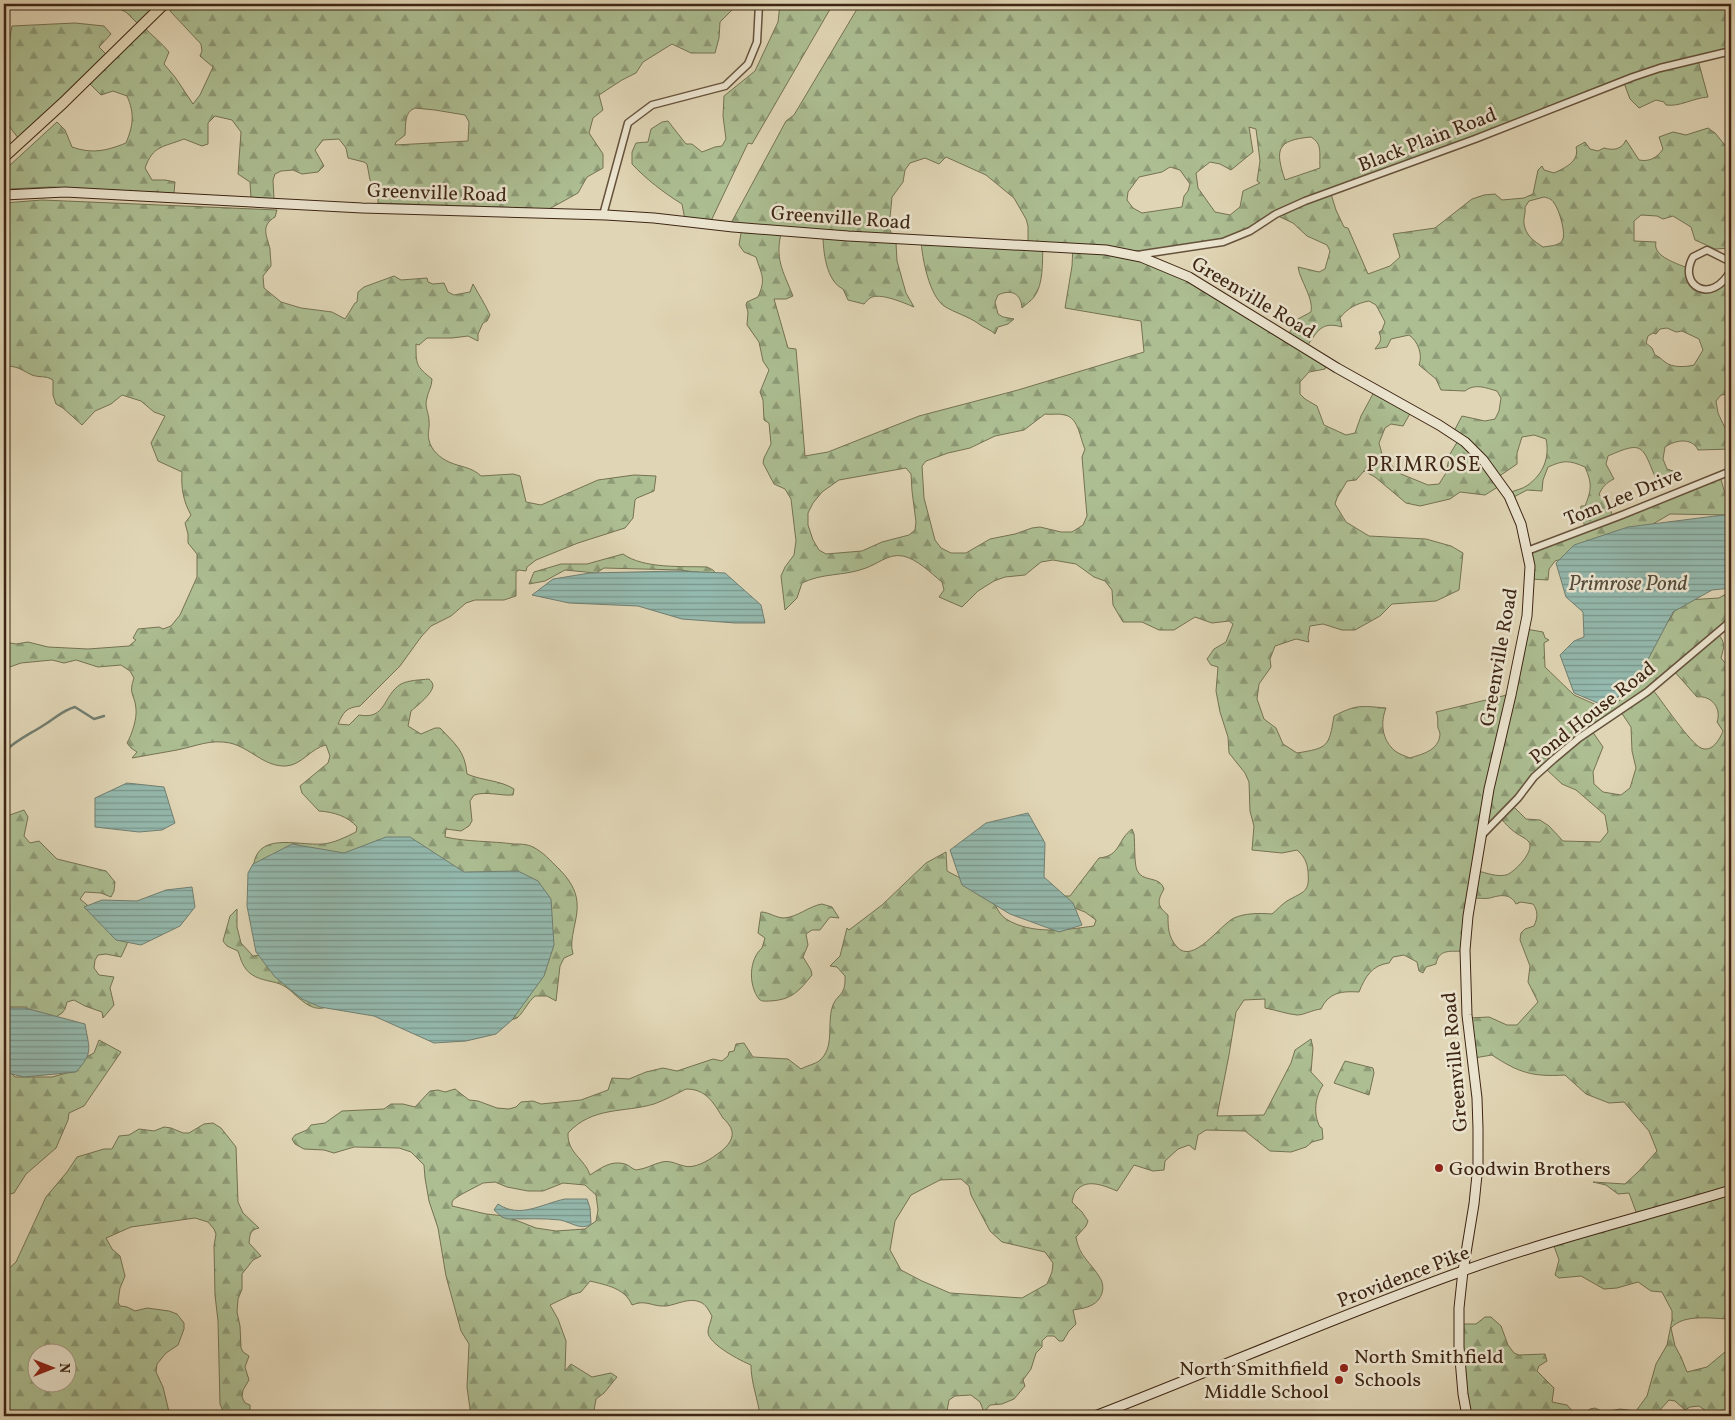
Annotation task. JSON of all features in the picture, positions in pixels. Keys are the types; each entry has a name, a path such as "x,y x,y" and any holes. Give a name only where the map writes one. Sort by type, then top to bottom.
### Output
{"main road":[{"path":"4,156 63,103 164,4"},
{"name":"Greenville Road","path":"4,195 65,192 362,208 603,215 848,236 1087,247 1136,255 1189,277 1337,368 1439,425 1465,442 1483,460 1509,496 1521,524 1530,566 1527,616 1489,789 1468,916 1465,950 1467,1015 1477,1098 1478,1165 1474,1204 1462,1271 1459,1308 1459,1347 1467,1416"},
{"name":"Providence Pike","path":"1095,1416 1392,1297 1462,1271 1731,1190"}],"street":[{"path":"603,215 628,123 652,105 725,86 748,64 757,42 760,4"},
{"name":"Black Plain Road","path":"1136,255 1223,242 1250,231 1276,214 1305,201 1475,139 1660,68 1731,51"},
{"path":"1731,262 1707,250 1693,257 1689,270 1695,286 1711,289 1719,286 1731,270"},
{"name":"Tom Lee Drive","path":"1527,551 1731,471"},
{"name":"Pond House Road","path":"1480,838 1518,798 1534,777 1554,759 1579,738 1647,692 1731,621"}],"green space":[{"path":"109,4 161,4 139,25 126,12"},
{"path":"179,4 735,4 735,7 720,22 719,38 715,53 691,53 672,44 643,62 636,73 599,95 603,110 593,118 589,133 603,154 603,168 587,177 578,193 542,213 527,208 378,203 378,190 370,180 367,164 348,158 346,148 339,139 323,140 315,150 324,166 318,172 302,174 293,170 281,171 275,174 273,180 274,199 251,198 250,182 238,174 241,132 232,120 215,116 208,123 208,144 202,146 184,139 160,148 148,160 145,168 152,180 175,182 174,193 50,187 9,189 4,186 4,175 9,166 57,122 65,130 72,147 99,151 126,143 132,120 127,96 113,91 101,95 87,81 143,26 169,52 164,64 193,104 200,95 213,67 200,56 202,51 201,44 170,11","holes":["415,108 465,115 469,122 468,141 395,145 405,135 406,119 411,110"]},
{"path":"780,4 833,4 752,144 748,143 710,223 685,220 682,204 656,186 632,164 632,152 636,143 648,142 651,129 662,122 668,121 686,144 692,144 702,152 722,146 726,139 723,116 724,96 755,71 778,22"},
{"path":"860,4 1731,4 1731,51 1698,60 1708,97 1671,105 1666,105 1664,102 1656,100 1639,108 1630,99 1624,83 1331,194 1336,210 1344,227 1348,228 1368,274 1390,266 1400,257 1393,234 1435,228 1472,199 1484,195 1495,194 1502,200 1524,198 1533,194 1538,170 1542,166 1544,170 1554,173 1563,169 1574,160 1577,152 1576,147 1585,142 1590,149 1598,151 1604,148 1617,148 1626,140 1639,160 1649,160 1658,155 1663,149 1659,137 1673,132 1686,135 1708,128 1715,133 1731,151 1731,215 1725,231 1731,239 1731,248 1715,249 1695,240 1691,227 1673,216 1663,219 1657,216 1641,215 1634,221 1634,241 1656,242 1658,252 1662,256 1690,269 1696,286 1717,288 1731,272 1731,394 1721,395 1716,401 1718,413 1731,436 1731,449 1698,450 1688,441 1678,441 1665,447 1663,459 1667,469 1673,471 1656,479 1648,459 1640,449 1629,448 1620,451 1608,456 1606,464 1614,479 1601,490 1599,495 1607,501 1613,517 1720,476 1724,490 1731,503 1731,515 1670,514 1653,524 1555,561 1549,569 1548,580 1531,579 1529,551 1586,529 1580,513 1581,506 1585,506 1590,490 1589,477 1585,467 1570,462 1558,463 1548,467 1543,480 1542,491 1527,490 1512,498 1509,493 1524,488 1538,476 1546,459 1546,439 1534,435 1522,437 1517,453 1517,464 1498,477 1501,485 1485,495 1460,492 1450,499 1420,506 1406,503 1375,477 1364,471 1356,480 1347,481 1337,498 1335,504 1346,522 1369,536 1426,539 1451,546 1463,553 1459,590 1436,601 1392,604 1380,616 1355,630 1342,630 1323,624 1310,626 1309,642 1296,639 1275,646 1270,659 1271,667 1259,684 1257,699 1264,719 1276,728 1283,744 1297,753 1315,749 1325,744 1330,734 1334,716 1348,709 1359,707 1386,708 1383,731 1387,742 1395,751 1410,758 1429,751 1439,740 1440,734 1436,712 1511,694 1526,629 1543,632 1545,638 1549,640 1544,643 1545,667 1574,695 1601,707 1616,704 1642,677 1655,638 1670,619 1680,601 1719,598 1731,591 1731,622 1718,634 1724,645 1721,658 1731,670 1731,1319 1683,1320 1671,1328 1675,1346 1687,1372 1707,1367 1731,1347 1731,1416 1713,1416 1699,1406 1690,1407 1685,1410 1675,1401 1669,1400 1659,1411 1644,1414 1644,1416 1582,1416 1590,1409 1595,1408 1604,1412 1620,1409 1636,1411 1647,1396 1656,1364 1667,1345 1672,1311 1662,1292 1651,1291 1638,1282 1617,1288 1604,1289 1581,1276 1559,1278 1555,1275 1559,1260 1553,1243 1638,1217 1629,1193 1618,1194 1606,1185 1593,1182 1625,1184 1657,1151 1649,1131 1624,1102 1609,1103 1586,1094 1565,1075 1544,1075 1519,1070 1492,1055 1474,1058 1468,1018 1489,1017 1507,1025 1517,1025 1538,1002 1528,982 1530,966 1520,940 1521,933 1525,929 1534,926 1537,917 1536,909 1533,904 1521,902 1516,904 1508,896 1501,896 1473,898 1465,951 1443,953 1436,964 1426,967 1423,973 1419,971 1417,962 1404,955 1393,957 1389,963 1378,966 1370,973 1359,992 1337,994 1328,999 1321,1009 1300,1015 1265,1008 1265,999 1244,1000 1236,1012 1217,1116 1264,1115 1291,1063 1295,1050 1311,1039 1313,1048 1311,1072 1323,1085 1317,1100 1316,1117 1322,1128 1323,1139 1291,1152 1270,1151 1245,1131 1206,1130 1198,1135 1195,1150 1189,1145 1178,1149 1165,1161 1164,1170 1153,1171 1134,1165 1117,1191 1096,1184 1081,1186 1075,1192 1072,1202 1088,1221 1076,1237 1080,1250 1097,1272 1102,1282 1101,1297 1092,1305 1073,1310 1076,1324 1063,1341 1059,1341 1054,1336 1047,1336 1042,1341 1042,1347 1036,1353 1031,1369 1023,1380 1025,1386 1014,1399 1002,1404 990,1405 984,1412 980,1402 971,1395 955,1396 949,1400 948,1416 760,1416 751,1365 726,1352 709,1337 708,1330 712,1316 704,1304 691,1300 666,1306 645,1303 632,1305 629,1299 620,1291 590,1281 581,1292 550,1305 558,1319 566,1341 565,1371 571,1364 592,1377 611,1373 617,1377 604,1393 596,1399 593,1416 471,1416 467,1387 469,1344 461,1331 446,1276 438,1228 429,1201 424,1165 411,1152 399,1148 354,1147 334,1153 324,1150 304,1149 295,1144 292,1139 295,1135 307,1130 311,1125 325,1123 342,1111 384,1109 391,1104 415,1107 430,1091 438,1090 445,1092 455,1089 469,1100 478,1101 497,1108 509,1109 516,1107 521,1102 533,1101 541,1104 581,1100 608,1090 612,1078 629,1079 663,1068 677,1071 713,1059 722,1061 728,1056 729,1052 734,1051 736,1044 744,1043 753,1057 788,1059 801,1069 815,1063 824,1056 827,1050 832,1008 844,988 845,976 837,967 830,966 840,956 847,928 849,930 882,905 926,863 946,852 947,871 986,893 1006,919 1016,924 1038,929 1083,928 1094,926 1096,920 1085,912 1072,907 1058,896 1070,896 1099,858 1106,857 1115,851 1127,833 1132,829 1137,870 1139,874 1162,885 1164,889 1159,903 1168,915 1170,936 1177,947 1183,951 1191,951 1198,948 1234,918 1243,915 1272,914 1285,902 1302,893 1308,884 1307,865 1297,850 1282,853 1252,850 1254,826 1250,811 1249,782 1245,773 1229,753 1228,737 1216,691 1218,667 1211,665 1207,659 1214,649 1226,642 1233,624 1229,621 1212,623 1195,617 1174,630 1159,630 1142,622 1123,622 1113,605 1112,590 1105,581 1094,577 1076,564 1053,560 1041,562 1025,575 1005,577 994,581 978,591 962,607 939,597 944,590 942,582 919,563 903,556 892,556 855,571 817,578 802,583 797,598 785,610 781,576 794,555 796,541 791,499 785,489 774,484 763,463 771,444 769,423 764,420 763,400 760,392 769,370 763,361 759,342 747,325 748,312 746,305 747,302 758,297 762,286 762,277 756,257 744,252 739,245 742,227 730,225 786,121 794,115","holes":["1249,127 1256,129 1260,161 1257,181 1260,183 1243,191 1240,207 1230,215 1215,212 1198,188 1196,173 1210,162 1220,164 1231,170 1253,152","1311,137 1319,146 1320,168 1285,180 1280,161 1281,148 1285,144 1299,138","946,157 986,175 1014,198 1028,226 1028,244 921,240 930,285 934,294 944,306 995,334 998,327 1008,324 1014,319 998,314 995,302 998,295 1007,292 1014,294 1020,299 1022,308 1037,292 1042,272 1043,246 1073,247 1065,308 1141,321 1144,352 1018,390 919,416 828,452 805,456 796,349 788,348 774,299 786,299 793,296 779,257 782,230 823,234 825,257 829,273 837,285 843,289 848,300 864,304 870,298 880,296 914,307 906,293 897,261 896,243 889,228 892,197 903,182 905,170 910,163 925,158 939,164","1170,167 1180,170 1190,184 1184,196 1182,207 1142,213 1133,208 1127,200 1128,192 1139,177 1162,172","1544,197 1552,201 1562,222 1564,233 1562,241 1556,245 1543,247 1534,240 1525,228 1525,209 1529,201","1276,215 1293,223 1307,236 1327,245 1330,251 1325,269 1319,272 1298,267 1311,301 1311,312 1298,319 1288,335 1143,255 1222,242","1369,301 1376,305 1385,322 1382,330 1379,332 1381,340 1375,349 1387,347 1391,339 1409,335 1419,348 1419,365 1436,379 1441,390 1465,391 1473,387 1481,387 1497,391 1501,398 1499,411 1495,419 1485,421 1462,416 1453,433 1459,439 1450,454 1446,473 1439,484 1428,485 1401,474 1382,454 1379,443 1385,428 1391,424 1403,426 1412,410 1374,392 1361,416 1355,433 1346,435 1324,425 1317,406 1300,394 1300,382 1309,372 1325,369 1328,361 1307,346 1317,332 1325,326 1335,325 1342,327 1340,318 1346,311","1667,328 1676,332 1682,331 1699,339 1703,350 1694,365 1683,367 1668,364 1655,355 1652,348 1646,343 1648,336 1653,333 1656,334 1660,329","1045,414 1063,414 1070,417 1076,424 1085,449 1082,457 1087,516 1083,525 1072,532 1061,532 1040,527 1032,528 990,539 966,553 951,553 941,548 935,540 924,498 922,466 926,461 970,448 995,436 1024,430","906,468 911,474 916,522 915,530 909,535 882,542 862,551 826,554 819,550 808,525 808,513 822,492 839,480","1674,671 1697,697 1707,698 1717,707 1717,722 1723,731 1718,741 1709,749 1705,749 1696,745 1653,690","1621,712 1631,727 1632,751 1636,768 1630,788 1621,795 1603,792 1594,784 1593,772 1603,747 1592,731","1545,768 1562,784 1576,790 1605,815 1608,832 1600,842 1563,841 1549,826 1540,820 1526,819 1513,806","1501,819 1512,830 1526,839 1530,846 1523,861 1510,873 1499,876 1478,871 1483,835","686,1089 699,1091 708,1098 731,1129 730,1142 725,1148 709,1160 688,1167 665,1162 636,1170 625,1164 615,1163 606,1165 590,1175 588,1169 570,1146 568,1133 578,1124 598,1114 643,1107","961,1179 969,1186 971,1195 990,1231 1002,1242 1045,1252 1053,1263 1052,1272 1047,1284 1022,1298 950,1293 901,1270 890,1250 895,1221 911,1195 940,1180","495,1182 507,1187 528,1191 543,1191 563,1183 585,1185 596,1195 598,1210 596,1221 585,1229 556,1231 536,1228 505,1216 486,1214 452,1206 454,1199 483,1183"]},
{"path":"75,23 104,26 111,34 99,47 108,56 19,139 4,116 4,41 9,42 12,26"},
{"path":"42,200 277,210 275,217 270,220 266,228 271,266 263,276 264,288 281,302 301,308 332,312 345,319 357,302 358,292 364,287 394,276 401,280 427,278 428,282 433,284 444,283 448,292 454,295 470,292 473,284 490,315 487,321 483,323 478,334 478,341 468,336 427,338 419,345 416,344 418,364 432,379 426,404 429,418 428,438 436,453 453,464 470,469 481,476 513,474 520,476 526,502 541,505 598,480 634,475 656,476 654,491 635,500 633,518 625,528 578,543 536,560 527,567 526,571 519,570 516,572 516,596 504,600 475,600 466,603 451,616 431,626 400,666 360,706 346,711 338,724 349,725 359,715 368,716 380,711 390,695 401,684 429,679 431,681 433,685 430,693 411,711 408,726 421,734 435,728 440,728 462,754 467,774 514,789 513,795 484,793 474,795 470,801 472,821 469,826 461,831 446,829 445,837 531,846 544,854 562,872 575,893 577,915 572,942 573,954 564,958 560,966 556,1001 547,996 535,996 517,1018 468,1035 343,996 323,1008 312,1007 284,986 255,977 244,966 238,951 227,946 223,941 230,916 237,909 237,927 241,943 253,956 262,955 253,870 255,857 261,849 269,845 279,843 323,844 340,840 356,832 357,827 345,817 319,811 302,793 300,786 328,763 330,756 326,745 316,749 297,763 286,766 271,764 238,745 223,742 210,742 132,758 137,752 127,743 134,726 136,713 132,691 134,678 130,671 121,665 98,667 76,660 64,663 52,660 21,663 4,669 4,642 16,644 28,642 48,647 88,649 129,646 136,640 133,638 138,629 159,627 163,629 171,626 180,615 197,577 197,554 188,543 185,523 191,515 183,494 182,472 158,461 151,443 165,416 154,412 141,401 122,395 111,404 95,411 82,425 56,404 53,395 53,380 8,366 4,359 4,203"},
{"path":"623,554 632,559 652,564 707,567 717,575 680,570 604,568 596,573 565,570 545,581 529,584 534,572 561,564 587,564"},
{"path":"24,810 28,817 24,836 30,843 39,841 57,859 106,871 115,882 111,897 101,893 85,892 80,899 127,938 127,944 121,957 106,954 98,955 95,960 94,968 99,975 114,977 110,988 114,1005 103,1018 102,1012 74,1000 67,1002 62,1013 40,1027 31,1026 27,1007 4,1007 4,817"},
{"path":"822,904 832,907 839,918 830,917 820,930 812,930 806,934 808,945 803,957 812,975 790,997 778,1000 760,1000 753,987 752,965 762,948 765,938 758,933 761,912 784,918 794,916"},
{"path":"99,1040 121,1052 84,1106 69,1113 56,1148 26,1174 14,1193 4,1197 4,1065 13,1065 12,1074 15,1077 52,1077 70,1072 78,1061 94,1053"},
{"path":"1345,1061 1373,1068 1374,1073 1369,1095 1334,1083"},
{"path":"213,1123 221,1128 236,1147 238,1202 243,1213 259,1228 251,1233 249,1243 261,1256 253,1260 242,1274 242,1289 238,1299 237,1312 241,1348 249,1356 245,1367 249,1380 243,1390 242,1397 245,1403 250,1405 250,1413 253,1416 225,1416 220,1404 218,1321 215,1295 214,1246 216,1234 208,1222 195,1218 131,1227 106,1238 112,1249 120,1256 125,1276 120,1288 118,1302 120,1306 135,1311 147,1308 169,1311 177,1314 184,1323 184,1329 178,1345 166,1353 157,1364 156,1372 163,1387 170,1416 4,1416 4,1273 16,1262 46,1197 77,1157 104,1149 112,1149 119,1136 129,1135 139,1129 154,1131 164,1127 189,1133 204,1124"},
{"path":"1485,1317 1491,1317 1501,1326 1508,1345 1514,1353 1519,1355 1545,1354 1547,1361 1539,1366 1537,1371 1554,1388 1552,1402 1567,1405 1577,1416 1506,1416 1504,1413 1495,1410 1482,1416 1468,1416 1461,1324 1476,1324"}],"water":[{"name":"Primrose Pond","path":"1731,514 1731,588 1712,590 1673,612 1634,686 1605,706 1574,693 1560,655 1574,641 1584,637 1583,612 1566,597 1556,563 1574,545 1628,527"},
{"path":"678,571 725,573 761,605 765,623 682,619 638,606 569,603 532,595 553,579 590,573"},
{"path":"127,783 164,787 175,823 162,830 139,832 95,827 95,798"},
{"path":"1028,813 1045,843 1044,877 1073,903 1082,925 1059,932 1010,914 962,885 950,850 986,823"},
{"path":"386,837 410,837 464,872 518,871 538,881 551,899 554,945 544,976 512,1020 496,1034 466,1041 434,1043 374,1016 320,1007 302,999 275,977 256,952 247,906 248,873 253,864 292,844 344,853"},
{"path":"192,887 195,907 180,926 141,945 116,940 84,907 102,900 137,901 166,890"},
{"path":"4,1008 25,1008 85,1024 89,1045 86,1060 76,1072 24,1077 4,1072"},
{"path":"565,1199 587,1199 590,1208 591,1224 583,1227 560,1220 508,1219 502,1217 494,1210 498,1204 514,1210 523,1210"}],"waterway":[{"path":"4,752 62,713 75,707 94,719 104,716"}],"place":[{"name":"Goodwin Brothers","path":"1439,1168"},
{"name":"North Smithfield Schools","path":"1344,1368"},
{"name":"North Smithfield Middle School","path":"1339,1380"}],"district":[{"name":"PRIMROSE","path":"1424,464"}]}
